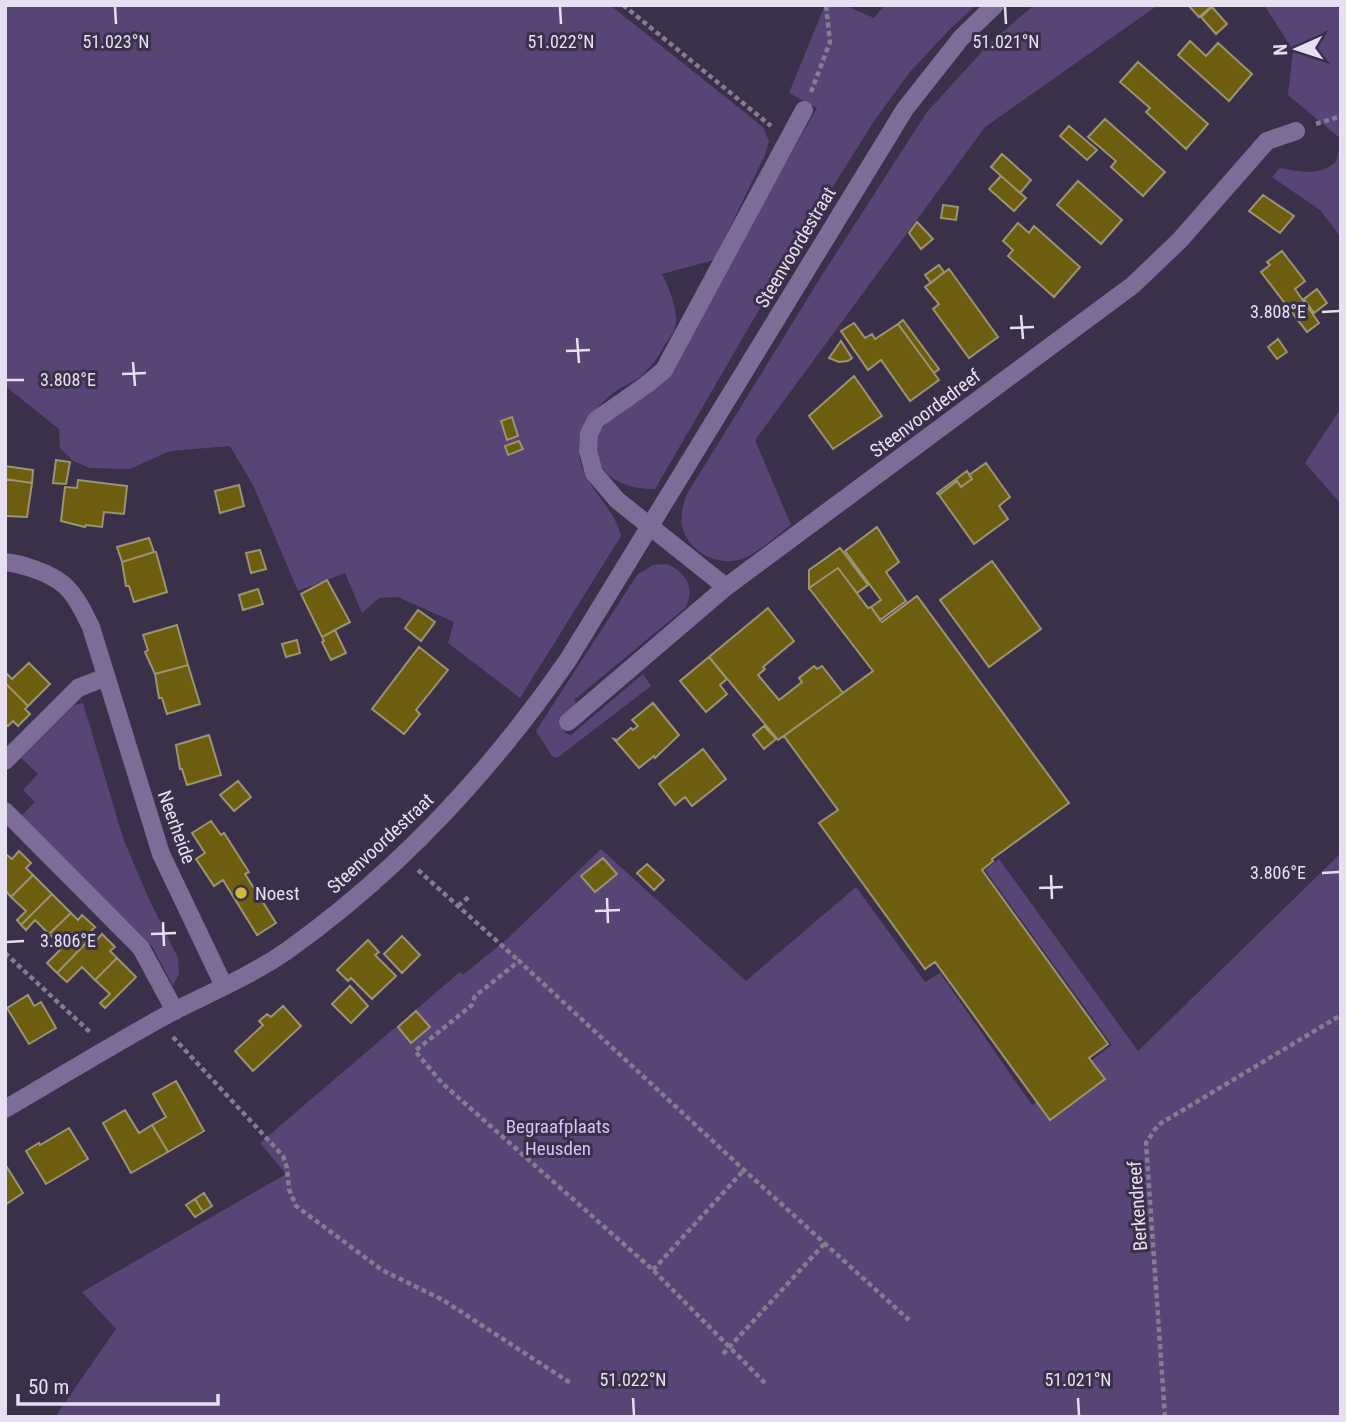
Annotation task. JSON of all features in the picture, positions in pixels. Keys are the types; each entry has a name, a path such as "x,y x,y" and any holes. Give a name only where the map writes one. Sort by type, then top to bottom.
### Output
{"street":[{"name":"Steenvoordestraat","path":"5,1109 175,1011 287,951 402,856 464,793 529,716 568,660 905,109 961,38 995,5"},
{"path":"726,587 617,500 594,473 588,451 589,434 596,420 664,370 804,110"},
{"name":"Steenvoordedreef","path":"568,722 726,587 1133,285 1180,240 1267,141 1296,131"},
{"name":"Neerheide","path":"5,562 37,571 64,585 91,627 162,854 224,986"},
{"path":"5,761 78,688 106,677"},
{"path":"5,811 141,948 175,1011"}],"path":[{"path":"623,5 788,140"},
{"path":"804,110 830,42 827,5"},
{"path":"402,856 909,1320"},
{"path":"458,906 471,895"},
{"path":"5,953 91,1032 104,1051"},
{"path":"519,961 475,996 472,1005 415,1051 443,1084 653,1270 765,1383"},
{"name":"Berkendreef","path":"1166,1417 1146,1143 1158,1125 1341,1015"},
{"path":"159,1020 283,1156 289,1189 296,1206 382,1270 443,1300 572,1384"},
{"path":"653,1270 744,1170"},
{"path":"723,1354 825,1243"}],"green space":[{"path":"5,5 610,5 763,127 769,141 765,155 714,260 662,274 675,313 676,326 672,335 647,370 607,398 583,431 579,446 584,471 611,513 621,536 520,698 448,643 454,622 398,597 379,598 362,613 345,573 298,591 253,485 230,446 170,451 130,469 90,468 73,461 60,448 59,429 5,386"},
{"path":"825,5 844,5 874,18 885,5 976,5 910,72 874,121 796,246 655,489 619,482 609,476 598,458 599,432 693,326 817,108 789,93"},
{"path":"1034,5 1158,5 985,127 755,440 791,525 748,557 723,561 705,555 691,543 682,526 682,510 687,494 927,112 989,44"},
{"path":"1264,5 1336,5 1341,13 1341,139 1288,95 1293,50"},
{"path":"1341,139 1341,237 1320,210 1272,177 1280,168 1310,172 1330,166 1336,162"},
{"path":"1341,408 1341,504 1305,463"},
{"path":"667,564 684,576 687,582 690,594 685,608 574,700 576,703 559,725 571,735 643,674 651,686 557,758 552,756 536,731 637,575 653,565"},
{"path":"83,703 123,838 178,958 179,973 173,986 152,946 20,817 35,802 23,790 38,774 21,758 74,705"},
{"name":"Begraafplaats Heusden","path":"601,849 746,981 856,887 925,982 940,973 1032,1105 1112,1045 985,870 999,859 1138,1051 1341,853 1341,1417 55,1417 116,1329 82,1292 286,1174 260,1143 460,972 463,975 506,940"}],"building":[{"path":"1188,5 1211,5 1212,6 1199,17"},
{"path":"1212,7 1227,24 1216,34 1201,17"},
{"path":"1190,41 1206,56 1218,43 1252,74 1229,101 1178,55"},
{"path":"1138,62 1208,124 1186,149 1146,112 1150,108 1120,82"},
{"path":"1105,119 1165,172 1143,196 1111,167 1116,161 1088,137"},
{"path":"1069,126 1097,150 1087,160 1060,136"},
{"path":"1002,154 1031,180 1020,193 991,167"},
{"path":"1001,176 1026,198 1014,211 989,189"},
{"path":"1078,181 1122,220 1101,244 1057,205"},
{"path":"1263,195 1294,216 1280,233 1249,211"},
{"path":"943,205 958,207 956,220 941,218"},
{"path":"917,222 933,239 921,249 909,233"},
{"path":"1018,223 1029,233 1034,226 1080,267 1054,297 1008,256 1013,250 1003,241"},
{"path":"1282,251 1305,281 1295,289 1319,323 1307,332 1261,272 1270,265 1267,262"},
{"path":"939,265 944,272 931,283 925,275"},
{"path":"949,269 998,337 969,358 933,309 939,304 925,287"},
{"path":"1317,289 1327,303 1314,313 1304,299"},
{"path":"903,320 939,369 934,373 898,324"},
{"path":"854,323 865,338 872,334 875,339 898,324 939,380 910,401 881,360 868,370 841,331"},
{"path":"1278,339 1287,352 1277,359 1268,347"},
{"path":"841,341 852,358 848,361 839,362 829,358"},
{"path":"854,376 882,416 833,449 809,416"},
{"path":"512,417 518,436 507,440 501,421"},
{"path":"519,441 523,449 508,455 505,446"},
{"path":"56,460 70,462 66,484 53,483"},
{"path":"986,463 1010,497 999,506 1008,519 974,544 939,495 957,481 961,487 972,479 969,475"},
{"path":"5,466 33,470 32,483 5,479"},
{"path":"967,471 972,479 961,487 957,481 939,495 937,493"},
{"path":"5,479 32,483 27,517 5,516"},
{"path":"78,480 127,486 124,514 104,512 102,527 85,527 61,521 65,487 77,488"},
{"path":"239,485 244,506 220,513 215,491"},
{"path":"877,527 899,562 886,572 906,601 880,620 871,607 881,600 845,551"},
{"path":"149,538 154,552 122,562 117,547"},
{"path":"840,548 868,585 857,593 838,568 809,588 809,570"},
{"path":"260,550 266,569 251,573 246,553"},
{"path":"154,552 167,592 134,602 129,586 126,586 122,562"},
{"path":"992,561 1041,629 989,667 940,600"},
{"path":"838,568 882,622 917,596 1069,803 992,859 982,870 1108,1044 1089,1058 1105,1079 1050,1120 935,962 925,969 819,823 838,810 784,736 873,671 809,588"},
{"path":"327,580 350,622 322,637 301,594"},
{"path":"258,589 263,604 243,610 239,595"},
{"path":"768,608 794,641 763,667 765,669 758,675 779,700 802,682 799,678 814,666 817,669 822,666 843,693 778,740 709,657"},
{"path":"418,610 435,622 421,641 405,628"},
{"path":"177,625 188,665 155,674 145,652 148,650 143,635"},
{"path":"335,630 346,653 331,660 322,637"},
{"path":"297,640 300,653 286,657 282,644"},
{"path":"419,647 448,670 416,710 420,714 404,734 372,709"},
{"path":"709,657 727,679 720,685 727,694 706,712 680,681"},
{"path":"29,663 50,684 28,706 5,683 5,672 12,679"},
{"path":"188,665 200,704 167,714 162,698 159,698 155,674"},
{"path":"5,683 28,706 25,709 30,714 18,726 13,721 8,726 5,724"},
{"path":"653,703 679,735 655,758 654,756 639,768 614,739 617,740 631,728 633,730 638,726 632,720"},
{"path":"764,726 776,739 764,749 753,735"},
{"path":"209,735 221,775 187,785 180,769 176,745"},
{"path":"703,749 726,779 692,806 685,797 675,805 659,784"},
{"path":"238,781 251,797 234,811 220,795"},
{"path":"211,821 221,835 224,833 249,872 245,874 276,923 257,935 223,880 214,886 196,859 205,853 192,833"},
{"path":"19,851 31,863 26,868 33,875 11,897 5,890 5,857 7,855 12,859"},
{"path":"603,858 617,874 595,892 581,876"},
{"path":"647,864 664,880 654,890 637,873"},
{"path":"33,875 52,894 21,925 17,920 26,911 11,897"},
{"path":"52,894 71,913 49,934 35,920 26,930 21,925"},
{"path":"71,913 78,920 82,915 95,927 88,934 91,938 57,973 47,963 63,947 49,934"},
{"path":"102,934 115,947 110,951 117,958 95,980 82,967 67,982 57,973 91,938 95,942"},
{"path":"402,936 420,955 402,973 384,954"},
{"path":"368,940 379,952 375,955 396,976 372,999 351,978 348,981 337,970"},
{"path":"117,958 136,977 105,1008 100,1003 110,994 95,980"},
{"path":"350,986 368,1006 351,1023 332,1004"},
{"path":"28,995 34,1006 41,1002 56,1028 29,1044 7,1008"},
{"path":"283,1006 301,1026 253,1071 235,1051 263,1025 259,1021 267,1014 271,1017"},
{"path":"416,1011 430,1027 411,1043 398,1027"},
{"path":"176,1081 204,1131 168,1152 152,1125 166,1117 153,1094"},
{"path":"125,1110 139,1133 152,1125 168,1152 131,1173 103,1123"},
{"path":"69,1128 88,1159 46,1184 26,1151"},
{"path":"5,1164 23,1193 5,1205"},
{"path":"204,1193 212,1206 203,1212 195,1199"},
{"path":"195,1199 203,1212 195,1217 186,1205"}],"place":[{"name":"Noest","path":"241,893"}]}
